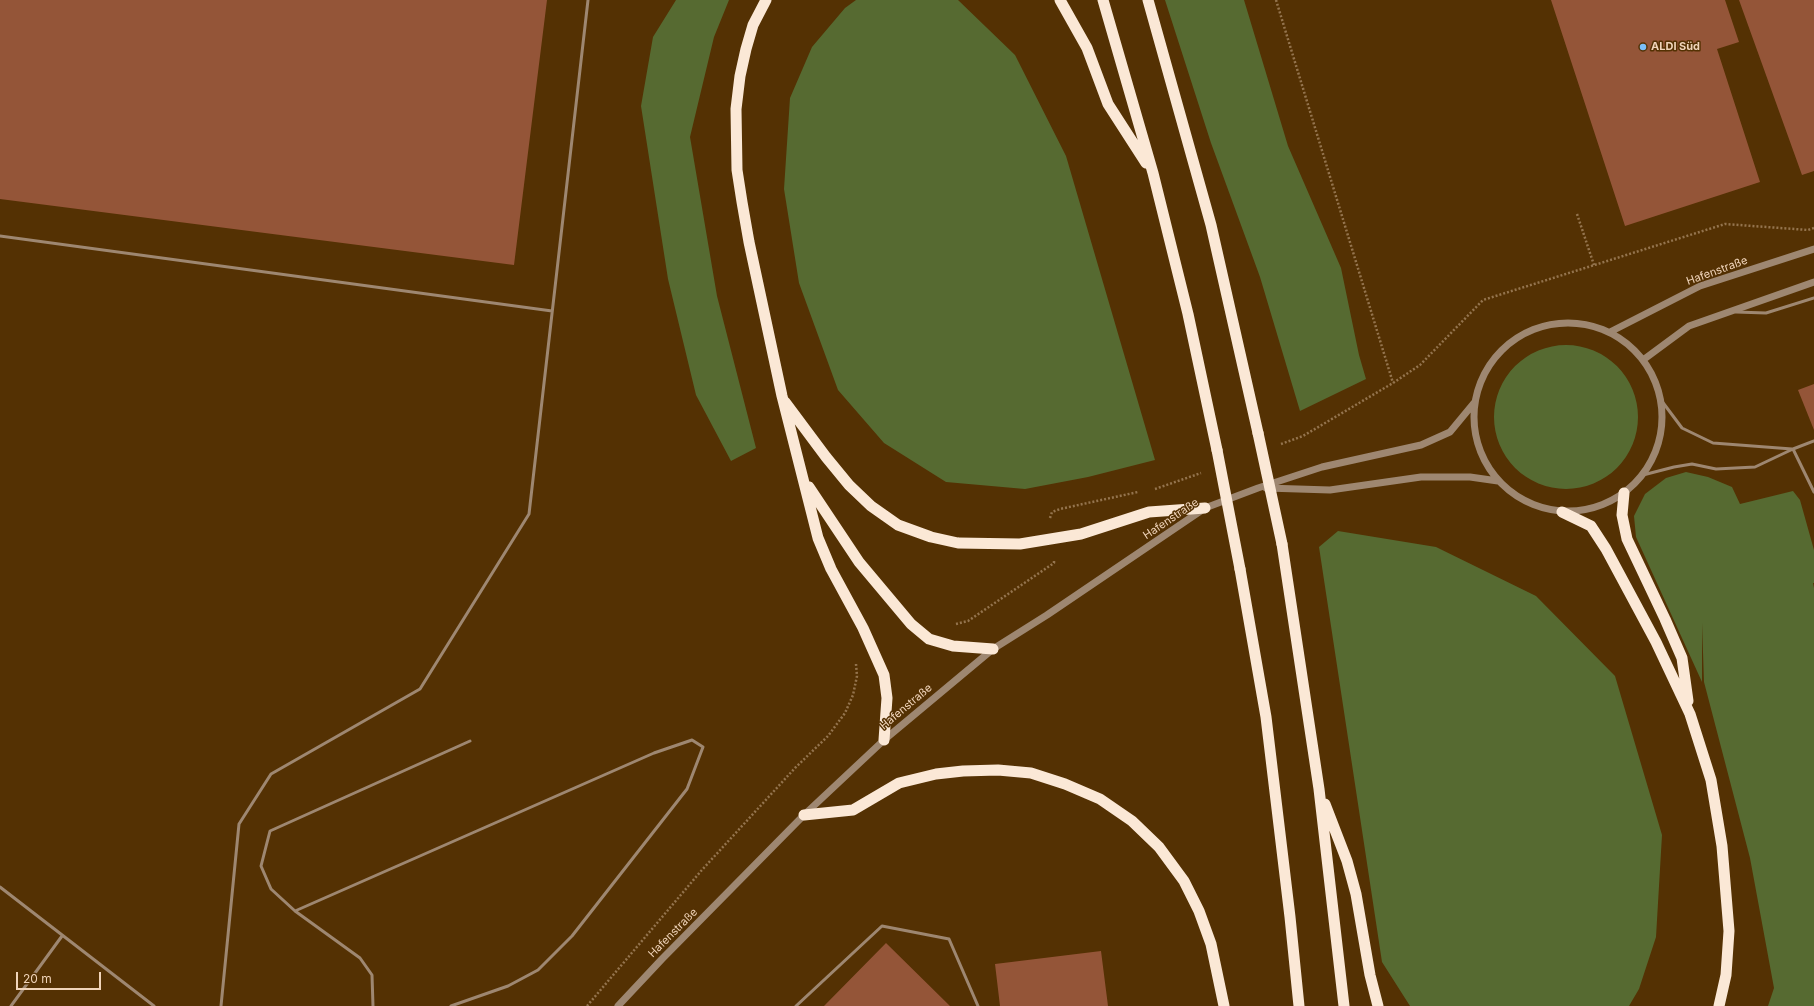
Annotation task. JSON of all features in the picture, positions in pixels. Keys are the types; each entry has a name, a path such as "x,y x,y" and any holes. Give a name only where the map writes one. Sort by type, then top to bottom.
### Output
{"highway":[{"path":"766,0 753,25 740,76 736,109 738,170 749,242 782,396 818,538 831,569 863,628 884,675 887,698 884,740"},
{"path":"1060,0 1087,48 1108,104 1152,173"},
{"path":"1103,0 1152,173 1188,314 1217,450 1266,717 1299,1006"},
{"path":"1148,0 1211,225 1282,544 1319,789 1344,1006"},
{"path":"782,396 826,457 849,485 871,506 898,525 931,537 958,543 1020,544 1081,534 1149,512 1205,508"},
{"path":"804,480 859,562 911,624 929,639 953,646 994,648"},
{"path":"1624,493 1622,514 1627,539 1682,658 1690,714"},
{"path":"1562,512 1591,526 1606,549 1656,642 1690,714 1711,780 1722,846 1729,931 1726,975 1719,1006"},
{"path":"804,815 853,810 899,783 936,774 963,771 998,770 1031,773 1065,784 1100,799 1132,821 1159,847 1184,881 1199,911 1211,944 1224,1006"},
{"path":"1319,789 1352,881 1364,936 1370,975 1378,1006"}],"street":[{"name":"Hafenstraße","path":"1610,332 1700,286 1814,249"},
{"path":"1643,360 1689,326 1814,282"},
{"path":"1581,323 1610,332 1628,344 1643,360 1654,379 1661,400 1662,426 1656,452 1643,475 1624,493 1594,508 1562,512 1538,507 1516,496 1498,481 1482,458 1474,431 1474,403 1483,375 1500,351 1524,333 1552,324 1581,323"},
{"name":"Hafenstraße","path":"618,1006 662,959 804,815 884,740 994,648 1054,611 1205,508 1258,488 1322,467 1421,445 1450,432 1474,403"},
{"name":"Hafenstraße","path":"1258,488 1330,490 1421,477 1470,477 1498,481"}],"lane":[{"path":"221,1006 239,824 271,774 420,689 529,514 588,0"},
{"path":"0,236 552,311"},
{"path":"1729,312 1766,313 1814,298"},
{"path":"1661,400 1682,428 1713,443 1793,449"},
{"path":"1643,475 1692,464 1716,469 1755,467 1814,441"},
{"path":"1793,449 1814,492"},
{"path":"295,910 654,753 692,740 703,747 686,789 572,936 538,970 508,986 451,1006"},
{"path":"373,1006 372,975 360,958 295,910 271,889 261,866 270,831 470,741"},
{"path":"0,888 154,1006"},
{"path":"796,1006 882,926 949,938 978,1006"},
{"path":"11,1006 62,936"}],"path":[{"path":"1276,0 1393,383"},
{"path":"1578,214 1594,264"}],"green space":[{"path":"676,0 729,0 714,37 690,137 717,296 756,448 731,461 696,395 668,279 641,106 653,37"},
{"path":"856,0 958,0 1015,55 1066,156 1155,460 1088,477 1025,489 946,482 884,443 838,390 799,283 784,189 790,98 812,47 845,8"},
{"path":"1165,0 1244,0 1288,146 1341,268 1359,355 1366,379 1300,411 1260,277 1211,143"},
{"path":"1566,345 1587,348 1606,357 1617,366 1626,377 1635,396 1638,417 1635,438 1626,457 1617,468 1606,477 1587,486 1566,489 1545,486 1526,477 1515,468 1506,457 1497,438 1494,417 1497,396 1506,377 1515,366 1526,357 1545,348"},
{"path":"1686,472 1708,477 1732,487 1740,504 1793,491 1800,500 1814,550 1814,1006 1768,1006 1774,988 1750,858 1704,682 1702,623 1702,682 1636,537 1634,516 1645,494 1666,478"},
{"path":"1338,531 1436,547 1536,596 1615,676 1662,835 1656,937 1639,989 1629,1006 1410,1006 1382,962 1319,547"}],"building":[{"path":"0,0 547,0 514,265 0,199"},
{"path":"1551,0 1725,0 1739,42 1717,49 1760,182 1625,226"},
{"path":"1739,0 1814,0 1814,171 1802,175"},
{"path":"1814,384 1814,430 1798,390"},
{"path":"886,943 950,1006 824,1006"},
{"path":"1101,951 1108,1006 1000,1006 995,964"}],"place":[{"name":"ALDI Süd","path":"1643,47"}]}
